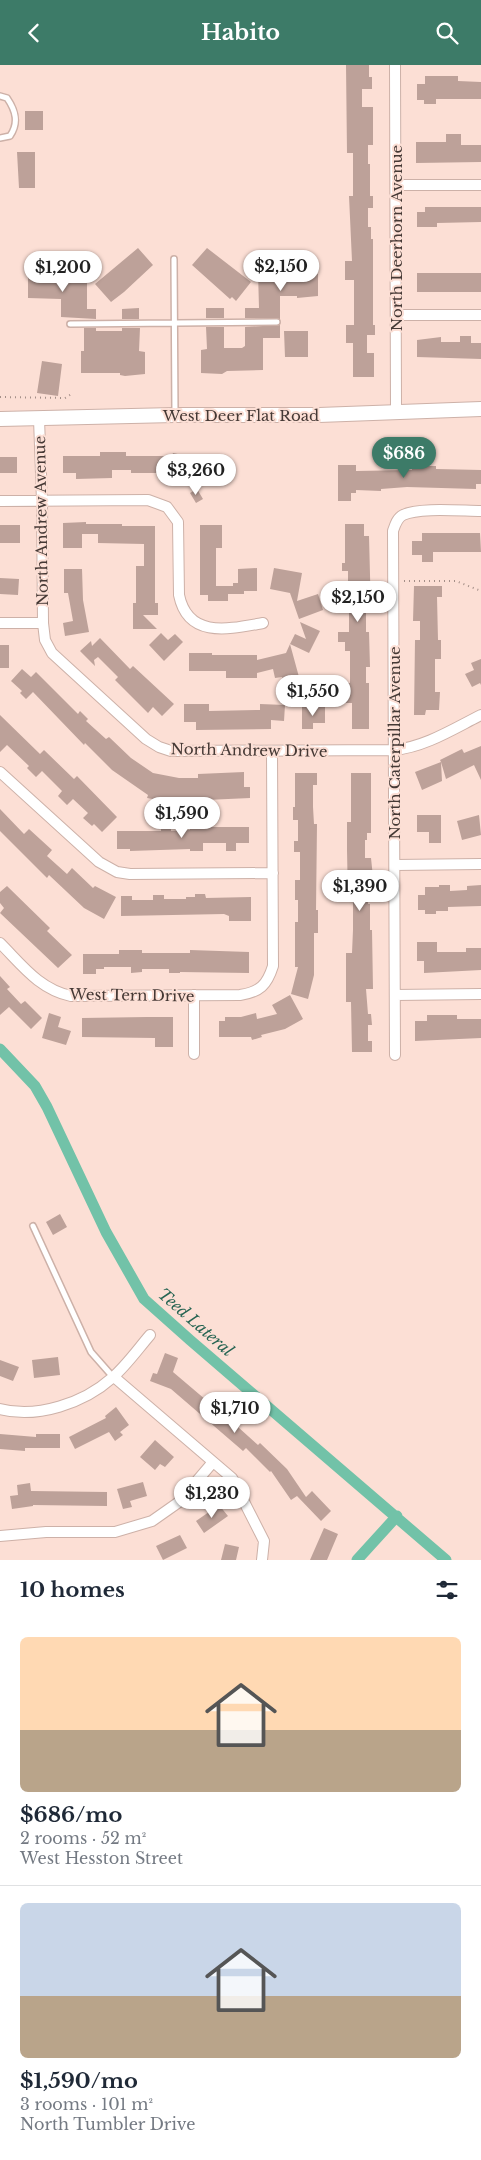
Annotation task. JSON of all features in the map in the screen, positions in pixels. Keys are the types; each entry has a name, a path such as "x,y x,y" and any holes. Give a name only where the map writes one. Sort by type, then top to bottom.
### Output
{"main road":[{"name":"West Deer Flat Road","path":"0,419 175,415 319,415 481,409"}],"street":[{"name":"North Deerhorn Avenue","path":"395,65 396,411"},
{"path":"396,185 481,185"},
{"path":"396,315 481,315"},
{"name":"North Andrew Avenue","path":"39,419 43,623"},
{"path":"0,501 148,500 167,507 178,522 179,595 181,606 187,615 198,625 211,628 236,628 263,623"},
{"name":"North Caterpillar Avenue","path":"396,1055 393,531 396,522 402,516 414,511 481,511"},
{"path":"0,623 43,623"},
{"name":"North Andrew Drive","path":"43,623 45,640 52,653 146,739 159,747 171,751 408,749 481,715"},
{"path":"0,772 99,862 117,871 130,874 273,873 272,751"},
{"path":"395,865 481,864"},
{"name":"West Tern Drive","path":"0,943 42,984 56,993 71,996 240,995 253,993 268,981 273,966 273,873"},
{"path":"395,995 481,994"},
{"path":"194,995 194,1053"},
{"path":"0,1409 27,1411 59,1406 98,1390 114,1377 150,1335"},
{"path":"114,1377 232,1478 264,1541 262,1560"},
{"path":"0,1537 46,1533 115,1532 152,1521 179,1502 213,1463"}],"lane":[{"path":"0,96 6,98 16,117 16,128 10,136 0,138"},
{"path":"174,259 175,415"},
{"path":"70,324 277,323"},
{"path":"33,1226 91,1352 114,1377"}],"path":[{"path":"0,397 65,398 73,393"},
{"path":"400,581 456,581 481,591"}],"building":[{"path":"346,65 369,65 369,77 372,77 372,89 362,89 362,107 373,107 373,145 368,145 368,164 370,164 370,196 373,196 373,208 368,208 368,227 371,227 371,239 373,239 373,325 375,325 375,335 367,335 367,353 374,353 374,377 353,377 353,343 346,343 346,325 354,325 354,280 345,280 345,261 352,261 349,196 353,196 353,153 347,153"},
{"path":"425,76 458,76 458,81 481,82 481,99 436,99 436,104 424,104 424,100 417,100 417,84 425,84"},
{"path":"25,111 43,111 43,130 25,130"},
{"path":"446,134 461,134 461,145 481,145 481,162 416,163 416,142 446,142"},
{"path":"17,152 35,152 35,188 19,188"},
{"path":"425,207 481,207 481,222 437,223 437,227 417,227 417,212 425,212"},
{"path":"138,248 153,265 111,302 95,284"},
{"path":"207,248 251,282 236,301 232,297 230,299 192,265"},
{"path":"280,270 284,273 318,274 318,296 297,298 297,296 280,296 280,319 245,318 245,308 259,308 258,272"},
{"path":"66,272 87,273 87,309 96,309 96,319 61,317 61,299 28,298 28,275 61,274"},
{"path":"417,273 481,273 481,292 417,292"},
{"path":"139,308 139,319 122,319 122,309"},
{"path":"206,308 224,308 224,318 206,318"},
{"path":"280,325 280,338 263,338 263,370 227,371 222,374 201,373 201,350 207,349 206,327 224,327 224,348 242,348 245,346 245,327"},
{"path":"84,328 96,328 96,331 122,331 122,328 140,328 139,351 145,352 145,374 125,376 120,375 120,373 81,373 81,351 84,351"},
{"path":"284,331 308,331 308,357 285,357"},
{"path":"460,336 471,336 471,343 481,343 481,359 417,357 417,340 441,337 441,342 460,342"},
{"path":"42,361 62,364 58,396 37,393"},
{"path":"100,452 126,452 126,456 172,456 173,453 187,456 180,486 167,483 169,473 131,473 131,470 112,470 112,478 76,479 76,473 63,473 63,456 100,456"},
{"path":"0,457 17,457 17,473 0,473"},
{"path":"338,465 356,465 356,471 412,470 412,466 436,466 436,469 481,470 481,484 476,484 476,489 407,487 381,489 381,491 356,490 356,493 351,493 351,501 338,501"},
{"path":"197,489 203,499 196,503 190,493"},
{"path":"86,522 86,524 155,526 155,603 158,603 158,615 143,615 157,629 133,629 133,603 136,603 136,566 144,566 144,544 98,543 98,534 82,534 82,548 63,548 63,523"},
{"path":"345,524 364,524 364,536 369,536 371,613 366,613 366,632 369,632 370,667 366,667 366,683 369,683 369,729 352,729 352,703 343,703 343,683 350,683 350,651 345,651 345,642 338,642 338,632 349,632 349,597 344,597 344,588 348,588 348,571 342,571 342,563 345,563"},
{"path":"0,525 20,525 20,543 0,543"},
{"path":"200,525 222,525 222,548 216,548 216,586 233,586 233,583 238,583 238,569 257,568 257,591 244,591 244,594 228,594 228,601 208,601 208,595 200,595"},
{"path":"422,533 480,533 481,552 433,552 433,562 422,562 422,555 412,555 412,541 422,541"},
{"path":"274,568 302,573 297,601 318,594 323,610 299,619 290,593 270,589"},
{"path":"64,569 82,569 83,600 89,632 65,636 63,623 73,621 68,593 64,593"},
{"path":"0,578 19,579 18,595 0,594"},
{"path":"414,586 442,586 442,597 437,597 438,640 441,640 441,659 435,659 435,692 440,692 439,710 426,710 425,715 414,715 415,640 420,640 420,621 413,621"},
{"path":"300,622 320,631 309,653 290,644 295,634 306,639"},
{"path":"161,633 168,640 175,634 183,642 164,661 149,645"},
{"path":"100,638 130,669 133,666 174,704 162,716 153,707 148,713 115,680 118,677 98,657 94,660 95,666 80,651 91,641 92,646"},
{"path":"290,644 299,677 283,681 282,677 275,678 273,669 257,673 257,678 226,678 226,671 189,671 189,653 257,655 257,660 286,653"},
{"path":"0,645 9,645 9,668 0,668"},
{"path":"481,659 481,685 480,683 472,687 465,674 474,670 471,663"},
{"path":"22,669 31,677 36,672 78,714 80,711 88,719 86,721 106,739 109,737 131,758 153,773 179,778 198,778 198,774 244,772 244,787 250,787 250,798 184,801 165,797 164,801 147,798 148,795 112,770 85,743 84,745 33,692 26,699 20,693 22,691 11,681"},
{"path":"184,704 209,704 209,711 260,710 260,704 285,705 284,721 271,720 271,729 196,730 196,722 184,722"},
{"path":"302,707 325,707 325,723 313,723 313,729 302,729"},
{"path":"0,715 40,754 44,750 74,779 77,776 117,817 102,832 94,824 92,826 83,818 88,813 73,799 67,805 58,796 62,791 42,771 36,777 27,768 29,766 7,745 0,752"},
{"path":"481,746 481,780 474,765 446,779 440,760 462,749 464,753"},
{"path":"441,762 442,781 422,790 415,772"},
{"path":"295,773 317,773 317,785 313,785 313,807 314,824 317,824 316,910 318,910 318,933 314,933 314,975 308,999 291,994 298,967 295,967 295,922 298,922 298,900 295,900 295,880 300,880 300,852 294,852 294,841 298,841 298,820 293,820"},
{"path":"351,773 371,773 371,833 367,833 367,840 365,840 365,858 371,858 373,877 373,887 368,887 368,904 370,904 370,930 372,930 373,989 366,989 368,1014 371,1014 372,1025 368,1025 368,1041 372,1041 372,1052 352,1052 351,1002 346,1002 346,953 352,953 353,930 353,900 348,900 347,850 347,822 351,822"},
{"path":"0,809 24,834 29,829 52,850 47,856 67,874 72,868 93,888 95,886 116,897 104,919 84,908 49,875 47,878 0,831"},
{"path":"417,815 441,815 441,843 429,843 429,832 417,832"},
{"path":"479,815 481,835 462,840 457,821"},
{"path":"161,826 171,826 171,831 190,830 190,827 249,827 249,843 236,843 236,851 226,851 226,843 203,843 203,851 190,851 190,849 130,851 130,849 117,849 117,831 161,831"},
{"path":"439,885 450,885 450,891 467,890 467,886 481,885 481,906 448,907 448,911 436,911 436,914 425,914 425,910 418,910 418,895 425,895 425,887 439,887"},
{"path":"7,886 50,928 47,931 72,955 58,968 0,913 4,908 0,903 0,892"},
{"path":"195,894 205,894 206,898 251,897 251,921 229,921 229,916 224,914 121,916 121,896 132,896 132,900 153,900 153,895 164,895 164,899 186,899 186,897 195,897"},
{"path":"417,942 437,942 437,952 466,952 466,948 481,948 481,970 424,973 424,961 417,961"},
{"path":"119,950 142,950 142,953 190,953 190,950 249,952 249,973 169,973 169,969 142,969 142,972 131,973 131,967 104,967 104,969 96,969 96,974 83,974 83,954 119,954"},
{"path":"0,976 10,987 7,989 21,1004 25,1001 42,1018 31,1029 9,1007 0,1015"},
{"path":"290,995 303,1019 285,1029 261,1035 262,1037 252,1040 251,1037 219,1037 219,1021 225,1021 225,1017 241,1017 256,1013 257,1019 277,1014 272,1005"},
{"path":"49,1013 61,1017 58,1027 71,1031 66,1045 42,1038"},
{"path":"427,1015 457,1015 457,1019 481,1019 481,1038 415,1041 415,1021 427,1021"},
{"path":"173,1017 173,1047 155,1047 155,1038 82,1037 82,1018"},
{"path":"60,1214 67,1227 53,1235 46,1222"},
{"path":"165,1353 178,1358 173,1372 206,1400 209,1396 230,1415 228,1418 258,1445 260,1443 287,1469 306,1497 312,1491 331,1511 321,1521 297,1496 291,1500 271,1471 246,1448 243,1451 171,1389 150,1381 153,1373 157,1374"},
{"path":"58,1357 60,1375 34,1378 32,1360"},
{"path":"0,1360 19,1367 13,1381 0,1376"},
{"path":"116,1407 129,1425 120,1432 123,1435 115,1441 109,1432 75,1449 69,1437 106,1418 105,1416"},
{"path":"0,1434 36,1437 36,1434 60,1434 60,1448 25,1448 25,1451 0,1449"},
{"path":"155,1440 174,1457 165,1467 160,1464 155,1470 140,1457"},
{"path":"143,1482 147,1496 130,1501 132,1507 123,1509 117,1489"},
{"path":"30,1483 31,1491 107,1492 107,1506 33,1505 12,1509 10,1496 18,1495 17,1485"},
{"path":"219,1505 228,1516 204,1533 196,1521"},
{"path":"324,1528 338,1534 327,1560 310,1560"},
{"path":"180,1535 187,1548 163,1560 156,1546"},
{"path":"225,1544 239,1547 236,1560 221,1560"}],"waterway":[{"name":"Teed Lateral","path":"0,1049 35,1086 47,1107 106,1232 144,1299 446,1560"},
{"path":"357,1560 397,1516"}]}
